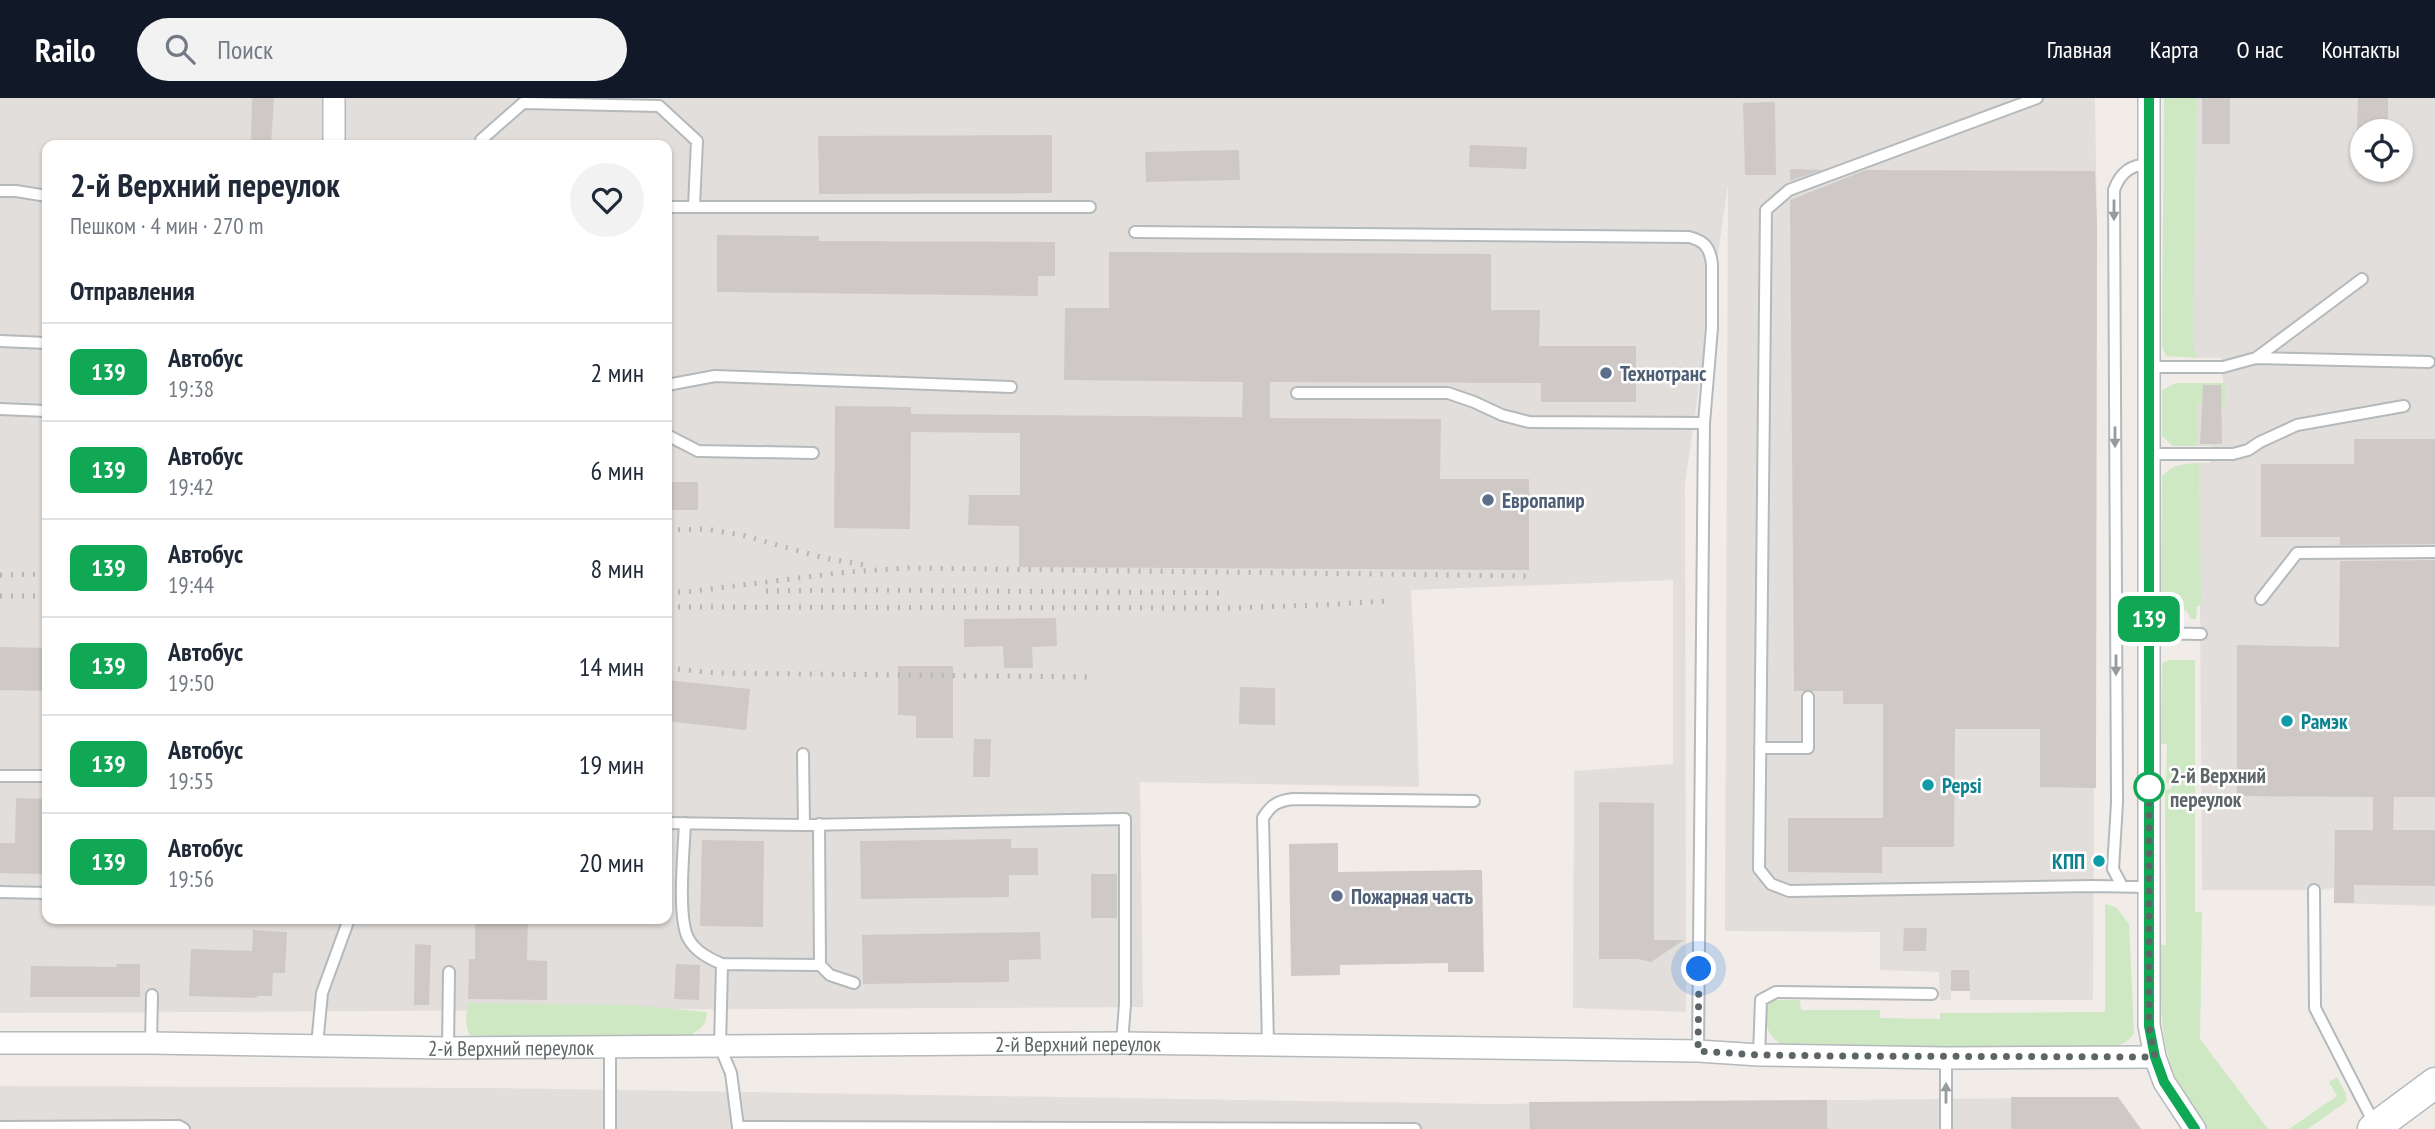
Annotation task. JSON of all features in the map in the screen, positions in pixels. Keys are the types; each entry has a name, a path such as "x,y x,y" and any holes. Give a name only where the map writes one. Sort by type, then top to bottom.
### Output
{"street":[{"path":"334,98 334,140"},
{"path":"2149,98 2149,1026 2155,1057 2164,1082 2195,1129"},
{"name":"2-й Верхний переулок","path":"0,1043 448,1048 1122,1043 1698,1051 1759,1055 1946,1058 2155,1057"},
{"path":"2375,1128 2435,1083"}],"lane":[{"path":"2037,98 2010,102 1789,190 1766,209 1757,860 1763,876 1789,891 2148,887"},
{"path":"481,140 523,103 659,106 697,141 694,207"},
{"path":"2122,886 2113,869 2117,803 2114,190 2117,181 2128,170 2140,164 2150,165"},
{"path":"0,191 42,195"},
{"path":"672,207 1090,206"},
{"path":"1135,232 1661,236 1698,239 1706,244 1712,264 1712,328 1704,423 1698,1051"},
{"path":"2256,358 2362,279"},
{"path":"0,341 42,343"},
{"path":"2149,367 2222,367 2256,358 2429,362"},
{"path":"672,384 715,376 1011,387"},
{"path":"1297,393 1448,393 1502,415 1529,422 1704,423"},
{"path":"2149,454 2233,454 2248,450 2297,425 2404,406"},
{"path":"0,410 42,411"},
{"path":"672,438 698,452 813,453"},
{"path":"2261,599 2297,553 2435,552"},
{"path":"2149,633 2201,634"},
{"path":"1760,748 1808,748 1808,697"},
{"path":"803,754 804,825"},
{"path":"0,776 42,776"},
{"path":"1268,1045 1264,818 1271,806 1293,799 1474,801"},
{"path":"672,823 804,825 1125,819 1125,1004 1122,1043"},
{"path":"685,823 683,924 693,946 722,964 820,965 830,975 854,983"},
{"path":"819,824 820,965"},
{"path":"2315,890 2315,1007 2375,1128"},
{"path":"0,892 42,893"},
{"path":"317,1045 321,993 347,924"},
{"path":"722,964 720,1047 731,1073 738,1128 1415,1129"},
{"path":"448,1048 449,972"},
{"path":"1759,1055 1761,1000 1769,994 1932,994"},
{"path":"151,1043 152,995"},
{"path":"610,1047 610,1129"},
{"path":"1946,1058 1946,1129"},
{"path":"0,1126 179,1126 184,1129"}],"shaded area":[{"path":"0,98 2095,98 2097,226 2093,1000 1970,1000 1969,970 1951,970 1951,1000 1940,1000 1939,972 1880,970 1880,932 1725,931 1728,184 1685,484 1686,1012 1573,1008 1574,771 1673,764 1673,580 1411,590 1419,787 1140,782 1143,1007 0,1013"},
{"path":"2197,98 2435,98 2435,906 2334,903 2334,888 2202,890 2199,463 2210,463 2210,446 2198,446 2197,404 2225,404 2221,358 2197,358 2193,345"},
{"path":"0,1086 494,1088 1492,1104 2118,1097 2141,1129 0,1129"}],"green space":[{"path":"2164,98 2197,98 2193,345 2197,358 2166,356 2162,346"},
{"path":"2176,383 2225,383 2225,405 2197,404 2198,446 2173,446 2162,436 2162,390"},
{"path":"2199,463 2201,606 2197,606 2196,619 2191,619 2187,611 2161,611 2162,476 2179,465"},
{"path":"2169,660 2195,660 2195,912 2202,912 2200,1039 2268,1129 2208,1129 2184,1094 2173,1072 2164,1037 2160,945 2166,945 2165,790 2171,789 2172,784 2166,783 2167,744 2161,744 2162,663"},
{"path":"2105,904 2116,907 2129,924 2134,1033 2120,1045 1787,1048 1774,1038 1768,1028 1766,1000 1800,1000 1801,1010 1880,1010 1880,1018 1940,1019 1940,1013 2105,1012"},
{"path":"467,1003 632,1005 707,1012 707,1017 699,1030 687,1037 474,1039 467,1028"},
{"path":"2337,1077 2347,1101 2308,1129 2289,1129 2337,1096 2329,1082"}],"building":[{"path":"252,98 274,98 271,140 251,140"},
{"path":"2202,98 2230,98 2230,144 2202,144"},
{"path":"2358,98 2388,98 2388,119 2357,119"},
{"path":"1775,102 1776,175 1745,175 1743,103"},
{"path":"1052,135 1052,193 819,194 818,136"},
{"path":"1470,145 1527,147 1526,169 1469,167"},
{"path":"1239,150 1240,180 1146,182 1145,152"},
{"path":"1790,169 1822,170 1790,181"},
{"path":"1866,170 2095,171 2096,788 2040,787 2040,729 1955,729 1954,847 1882,847 1882,873 1788,872 1788,818 1883,818 1883,704 1843,704 1843,691 1794,691 1790,200"},
{"path":"717,235 819,236 819,241 1055,242 1055,276 1038,276 1038,296 717,292"},
{"path":"1109,252 1491,254 1491,310 1540,310 1539,346 1636,346 1636,402 1541,402 1541,383 1270,382 1270,418 1441,419 1440,479 1529,479 1529,570 1019,567 1019,526 968,525 969,495 1020,495 1020,433 911,432 910,529 834,528 835,406 911,407 911,414 1242,417 1243,382 1064,380 1065,308 1109,308"},
{"path":"2203,385 2221,385 2222,444 2200,444"},
{"path":"2354,439 2435,439 2435,544 2340,545 2340,537 2261,537 2261,464 2354,464"},
{"path":"672,482 698,482 698,510 672,510"},
{"path":"2435,560 2435,797 2394,797 2393,830 2435,830 2435,886 2354,885 2354,903 2334,903 2335,830 2373,830 2373,797 2237,796 2237,645 2339,647 2340,561"},
{"path":"1056,618 1057,646 1032,647 1033,668 1004,668 1003,646 964,647 964,619"},
{"path":"0,647 42,648 42,691 0,690"},
{"path":"898,666 953,666 953,738 916,738 916,716 898,715"},
{"path":"672,681 750,689 746,730 672,722"},
{"path":"1240,687 1275,688 1275,725 1239,724"},
{"path":"974,739 991,739 990,777 973,777"},
{"path":"16,798 42,799 42,874 0,873 0,843 15,843"},
{"path":"1599,802 1654,803 1654,940 1684,940 1651,962 1638,959 1599,959"},
{"path":"1011,839 1011,848 1038,848 1038,875 1009,875 1009,897 861,899 860,841"},
{"path":"702,840 764,841 763,927 700,926"},
{"path":"1338,843 1338,872 1482,870 1484,972 1448,972 1448,963 1340,965 1340,975 1291,976 1289,844"},
{"path":"1091,874 1117,874 1117,918 1091,918"},
{"path":"475,924 528,924 527,960 547,961 547,1000 468,999 469,959 475,959"},
{"path":"1904,928 1927,928 1926,951 1903,951"},
{"path":"253,930 287,932 285,973 273,973 272,996 189,996 191,949 252,951"},
{"path":"1040,932 1041,959 1009,960 1009,982 863,984 862,935"},
{"path":"415,944 431,945 429,1005 414,1005"},
{"path":"116,964 140,964 140,997 30,997 31,966 117,967"},
{"path":"676,964 700,965 699,1000 674,999"},
{"path":"1951,970 1969,970 1970,991 1951,991"},
{"path":"2011,1097 2118,1097 2141,1129 2011,1129"},
{"path":"1827,1100 1827,1129 1530,1129 1529,1102"}],"railway":[{"path":"672,530 706,529 742,535 824,558 865,565"},
{"path":"672,592 847,572 908,568 1527,576"},
{"path":"0,575 42,574"},
{"path":"766,591 1227,593"},
{"path":"0,596 42,596"},
{"path":"672,607 1227,608 1388,601"},
{"path":"672,669 715,673 1092,677"}],"bus line":[{"name":"139","path":"2149,98 2149,1026 2155,1057 2164,1082 2195,1129"}],"place":[{"name":"Технотранс","path":"1606,373"},
{"name":"Европапир","path":"1488,500"},
{"name":"Рамэк","path":"2287,721"},
{"name":"Pepsi","path":"1928,785"},
{"name":"2-й Верхний переулок","path":"2149,787"},
{"name":"КПП","path":"2099,861"},
{"name":"Пожарная часть","path":"1337,896"}],"route":[{"path":"1699,969 1698,1051 1759,1055 1946,1058 2155,1057 2149,1026 2149,787"}]}
